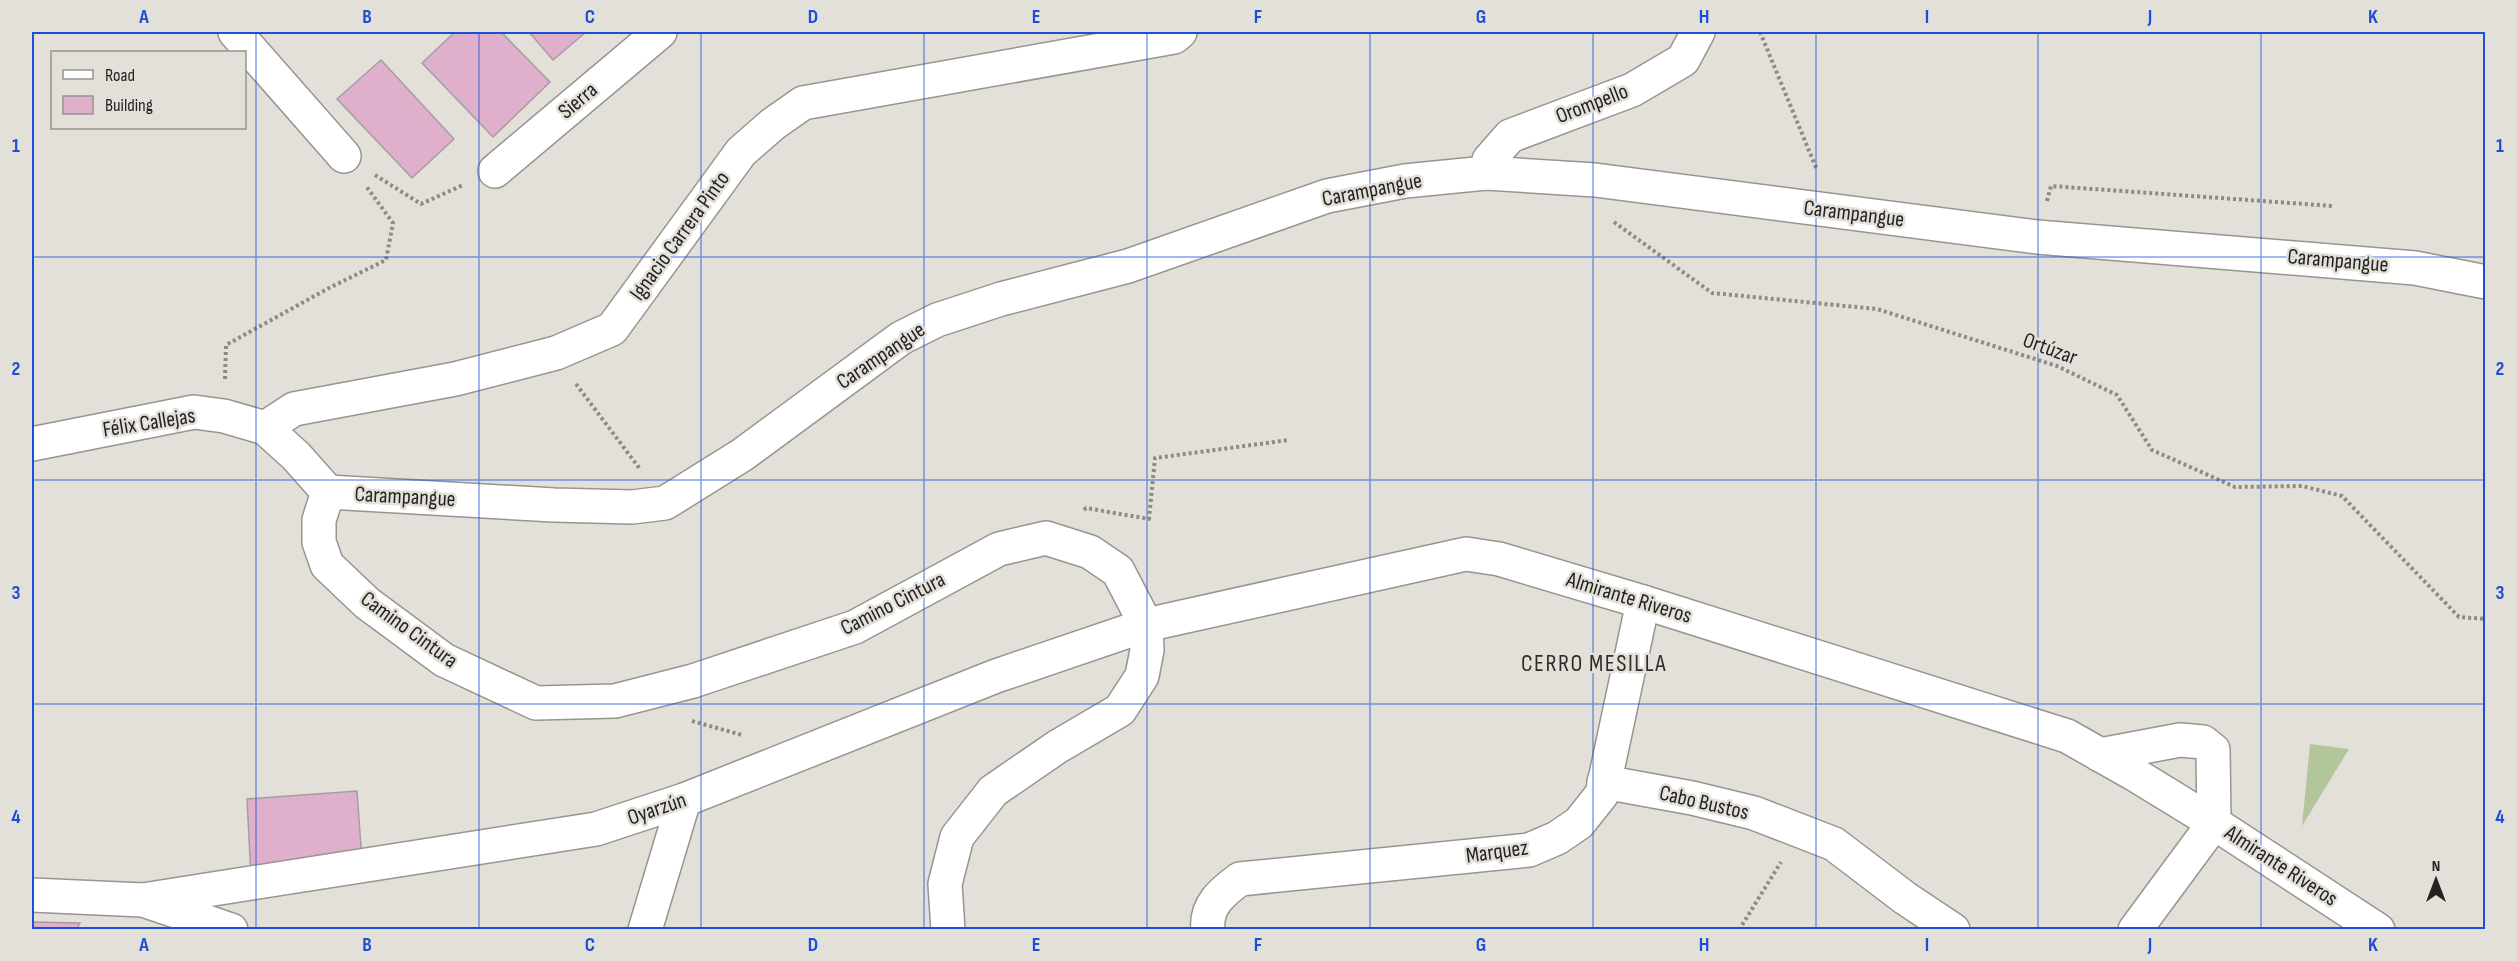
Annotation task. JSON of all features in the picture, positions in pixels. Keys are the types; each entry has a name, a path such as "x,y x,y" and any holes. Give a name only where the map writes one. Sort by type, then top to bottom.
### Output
{"main road":[{"path":"235,32 344,156"},
{"name":"Sierra","path":"495,171 660,32"},
{"name":"Ignacio Carrera Pinto","path":"265,428 294,409 455,380 556,353 612,329 741,153 773,123 803,103 1174,37 1180,32"},
{"name":"Orompello","path":"1486,173 1489,160 1510,136 1632,90 1683,60 1698,32"},
{"name":"Carampangue","path":"328,492 554,506 632,507 665,503 742,455 901,338 937,320 1001,299 1128,266 1327,196 1405,182 1486,173 1595,180 2037,237 2415,268 2486,282"},
{"name":"Félix Callejas","path":"32,444 194,412 224,416 265,428"},
{"path":"265,428 296,456 328,492"},
{"name":"Camino Cintura","path":"328,492 319,520 319,543 327,565 368,603 444,660 536,704 615,701 693,681 855,627 999,549 1046,538"},
{"path":"948,930 945,884 957,837 993,791 1057,747 1120,710 1142,676 1147,650 1146,625 1118,572 1090,552 1046,538"},
{"name":"Almirante Riveros","path":"1146,625 1467,554 1499,559 1644,602 2067,736 2214,823 2378,930"},
{"name":"Marquez","path":"1208,930 1207,918 1219,894 1240,879 1529,850 1557,838 1579,823 1602,794 1644,602"},
{"name":"Oyarzún","path":"143,900 596,829 684,800 996,676 1146,625"},
{"name":"Almirante Riveros","path":"2100,755 2180,740 2204,742 2213,750 2214,823"},
{"name":"Cabo Bustos","path":"1604,782 1743,811 1834,844 1905,898 1953,930"},
{"path":"645,930 684,800"},
{"path":"2135,930 2214,823"},
{"path":"32,895 143,900 231,930"}],"path":[{"path":"1760,32 1834,212"},
{"path":"344,156 421,204 495,171"},
{"path":"226,345 329,288 386,260 393,223 344,156"},
{"path":"2037,237 2051,186 2333,206"},
{"name":"Ortúzar","path":"1610,218 1712,293 1877,309 2056,366 2117,395 2152,450 2235,487 2302,486 2342,496 2459,617 2486,619"},
{"path":"583,395 665,503"},
{"path":"1046,538 1086,508 1149,519 1155,458 1289,440"},
{"path":"683,719 751,737"},
{"path":"1739,930 1801,831"}],"green space":[{"path":"2310,744 2349,749 2302,826"}],"building":[{"path":"455,32 501,32 550,82 493,137 422,63"},
{"path":"529,32 586,32 553,60"},
{"path":"381,60 454,139 412,178 337,99"},
{"path":"357,791 362,862 251,877 247,799"},
{"path":"32,922 80,923 76,930 32,930"}],"district":[{"name":"CERRO MESILLA","path":"1594,663"}]}
